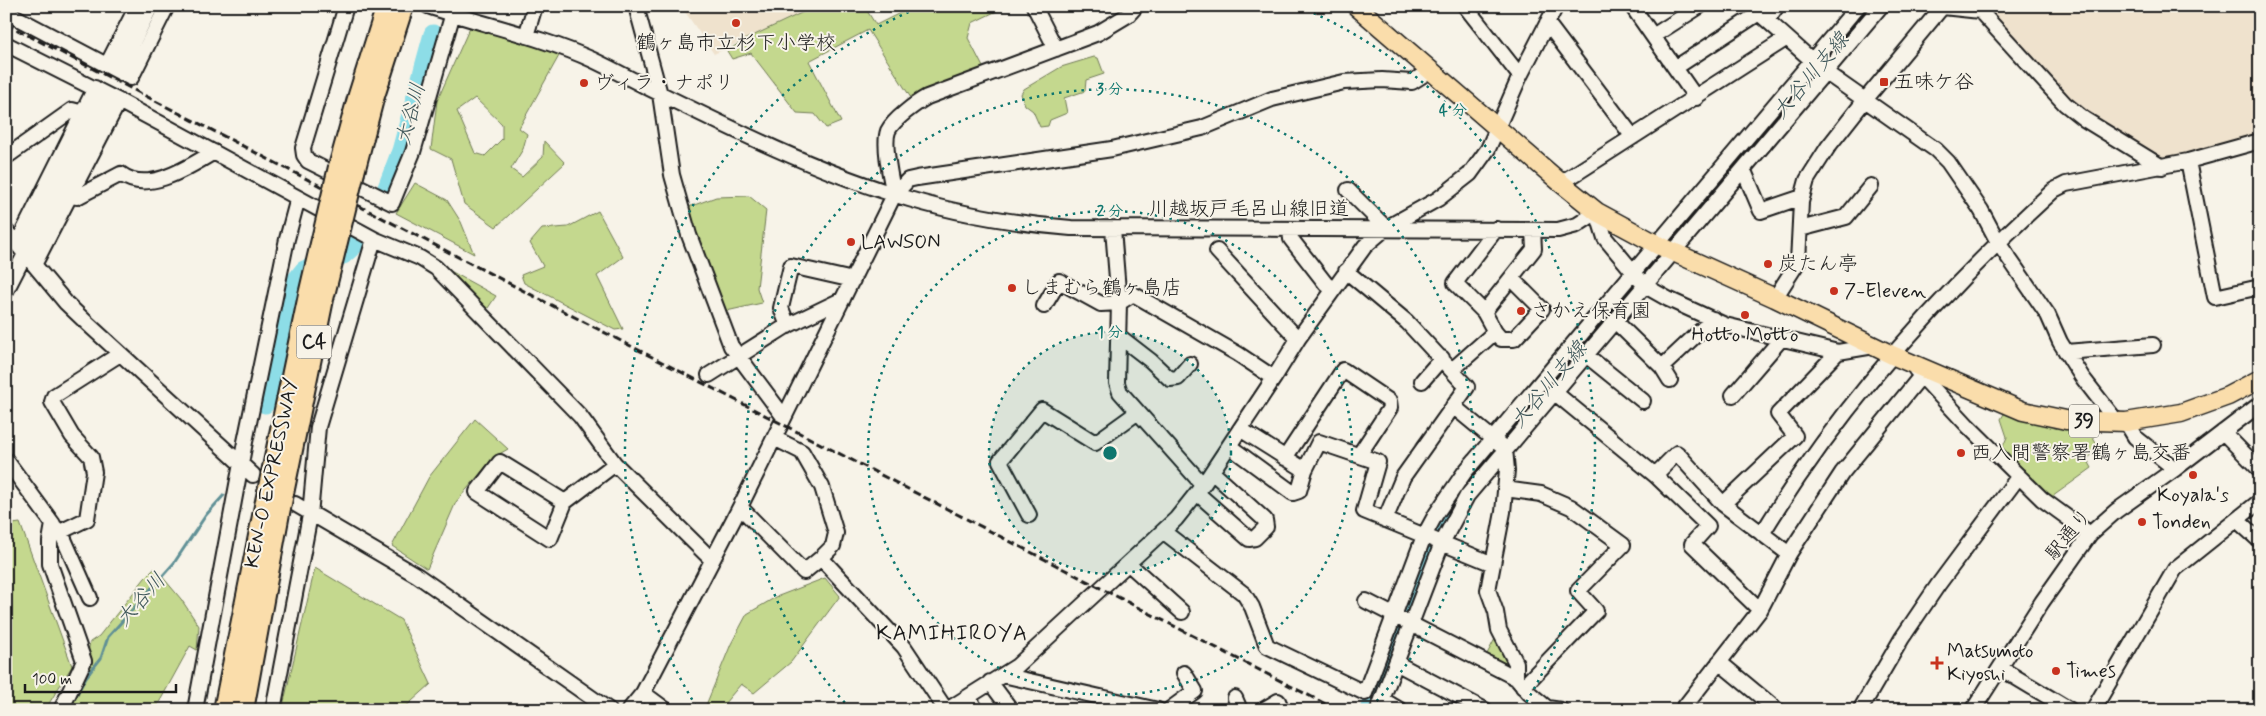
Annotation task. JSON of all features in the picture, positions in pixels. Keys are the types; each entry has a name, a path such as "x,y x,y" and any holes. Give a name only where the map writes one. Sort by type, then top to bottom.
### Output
{"highway":[{"name":"KEN-O EXPRESSWAY","path":"243,710 280,508 323,299 346,169 373,100 397,7"},
{"name":"KEN-O EXPRESSWAY","path":"224,710 280,508"}],"main road":[{"name":"39","path":"1356,6 1597,212 1658,245 1874,346 1916,370 2023,411 2066,420 2122,422 2181,413 2228,396 2260,379"}],"street":[{"path":"107,65 137,6"},
{"path":"121,68 151,6"},
{"path":"6,12 131,78 167,6"},
{"path":"346,6 303,148 304,156 308,161 392,203 413,152 454,10"},
{"name":"川越坂戸毛呂山線旧道","path":"428,6 454,10 470,20 526,36 592,60 783,152 846,178 894,194 975,216 1022,224 1071,228 1533,230 1566,229 1585,221 1597,212"},
{"path":"526,36 536,6"},
{"path":"636,6 660,94 672,175 689,235 731,346 784,417"},
{"path":"1034,6 1056,49"},
{"path":"894,194 887,155 888,131 909,109 927,97 1098,32 1128,15 1136,6"},
{"path":"1466,6 1520,76"},
{"path":"820,558 904,647 946,710 1017,666 1164,532 1200,489 1298,339 1365,246 1386,228 1438,199 1470,174 1488,150 1520,76 1556,6"},
{"path":"1638,6 1634,8 1696,98"},
{"path":"1653,36 1700,6"},
{"path":"1675,68 1759,13 1777,6"},
{"path":"1400,710 1381,705 1396,663 1403,620 1424,536 1436,514 1492,439 1658,245 1858,6"},
{"path":"1164,532 1244,594 1252,607 1267,646 1365,693 1467,496 1882,6"},
{"path":"1774,298 1798,262 1802,197 1807,180 1828,147 1864,100 1943,7 1980,11 2065,104 2084,119 2162,167"},
{"path":"1759,13 1826,72 1936,150 1948,162 1981,210 1999,244 2048,315 2066,352 2082,378 2135,437 2175,469"},
{"path":"1547,23 1633,137"},
{"path":"1561,183 1787,38"},
{"path":"6,44 95,88 374,239 420,258 436,268 580,416 614,464 712,560"},
{"path":"630,710 643,693 740,507 894,194 908,180 1112,149 1202,128 1272,99 1344,82 1382,80 1412,82 1431,70"},
{"path":"25,254 95,88"},
{"path":"6,291 104,100"},
{"path":"25,254 71,195 119,101"},
{"path":"6,157 72,110 83,113"},
{"path":"1762,534 1793,482 1822,441 1892,355 1932,310 2054,190 2066,184 2162,167 2260,141"},
{"path":"71,195 77,197 121,174 129,181 152,181 186,169 214,152"},
{"path":"2188,161 2215,297 2260,287"},
{"path":"1744,171 1761,211 1802,197"},
{"path":"1800,229 1846,217 1871,186"},
{"path":"1348,190 1386,228"},
{"path":"195,710 240,465 280,268 298,198"},
{"path":"1597,212 1604,238 1645,286 1668,299 1725,325 1838,352 1874,346"},
{"path":"1113,229 1119,303 1120,337 1117,383 1120,392 1200,489 1249,539 1255,538 1266,527 1265,520 1212,472"},
{"path":"1290,229 1291,239 1326,284 1333,289"},
{"path":"1496,229 1455,283 1484,312 1501,339 1514,339 1542,309 1511,278"},
{"path":"1484,312 1534,249 1533,230"},
{"path":"6,231 66,303 253,475"},
{"path":"273,710 310,515 318,427 374,239"},
{"path":"1217,251 1298,339"},
{"path":"788,326 782,308 791,266 853,280"},
{"path":"1346,271 1407,322 1467,387 1403,477 1384,520"},
{"path":"1044,306 1059,281 1101,304 1119,303 1133,294 1238,354 1274,378"},
{"path":"709,375 788,326 843,299"},
{"path":"1662,367 1713,319"},
{"path":"1615,320 1662,367 1670,380"},
{"path":"1452,370 1495,332"},
{"path":"1120,337 1151,361 1170,379 1178,378 1190,364"},
{"path":"1733,395 1782,338"},
{"path":"2066,352 2153,345"},
{"path":"1724,504 1795,436 1778,414 1838,352"},
{"path":"61,710 84,661 50,564 50,541 56,528 87,519 94,472 89,453 72,436 52,402 54,396 120,354"},
{"path":"1586,355 1643,402"},
{"path":"1422,381 1442,358"},
{"path":"1285,458 1343,370 1389,401 1390,408 1359,455"},
{"path":"1682,710 1747,629 1760,610 1789,554 1842,473 1916,370 2042,499 2090,534"},
{"path":"1554,392 1655,475 1708,526 1692,544 1760,610"},
{"name":"駅通り","path":"1973,710 2042,602 2090,534 2116,512 2260,404"},
{"path":"1453,406 1505,450 1505,489 1488,590 1496,612 1499,630 1516,663 1520,682"},
{"path":"1029,515 1000,461 1042,410 1095,443 1138,412"},
{"path":"1240,429 1305,470"},
{"path":"2223,432 2260,470"},
{"path":"740,507 804,572 833,546 836,533 822,487 802,452 774,438"},
{"path":"1229,446 1293,493 1299,491 1305,470 1319,442 1378,462 1364,512 1493,564"},
{"path":"1655,475 1677,453 1724,504 1789,554"},
{"path":"6,460 56,528 90,598"},
{"path":"564,502 500,462 477,492 550,540 564,502 614,464"},
{"path":"1860,710 1902,638 1938,585 2019,476"},
{"path":"1505,489 1541,494 1571,507 1623,545 1578,591 1596,611 1520,682"},
{"path":"2093,710 2175,570 2260,501"},
{"path":"280,508 310,515 418,576 609,710"},
{"path":"2237,520 2260,541"},
{"path":"1129,564 1182,612"},
{"path":"1366,601 1520,682 1546,709 1561,710"},
{"path":"1719,662 1777,710"},
{"path":"1396,663 1485,710"},
{"path":"2000,668 2070,710"},
{"path":"1169,710 1195,692 1184,673"},
{"path":"1003,675 1134,707 1158,710"},
{"path":"990,682 1011,710"},
{"path":"643,693 666,710"},
{"path":"968,697 976,710"},
{"path":"1263,710 1278,701 1282,710"}],"shaded area":[{"name":"鶴ヶ島市立杉下小学校","path":"681,6 815,6 714,54"},
{"path":"1982,6 2260,6 2260,137 2174,160 2155,159 2066,99"}],"green space":[{"path":"816,6 864,6 876,25 914,6 1007,6 972,23 968,38 984,69 911,98 868,30 809,61 841,122 826,128 815,114 797,113 751,53 732,59 727,51 744,40"},
{"path":"470,27 560,54 519,128 527,134 523,149 511,169 522,177 543,157 544,141 565,163 496,227 464,204 451,159 431,149 437,101","holes":["475,98 502,124 502,139 485,156 475,153 457,111"]},
{"path":"1094,57 1098,58 1104,74 1086,80 1085,91 1064,98 1067,113 1050,120 1048,126 1040,127 1033,111 1025,105 1021,94 1024,89 1061,67"},
{"path":"415,183 447,200 461,222 474,254 396,213"},
{"path":"749,196 766,210 757,288 762,303 722,312 686,208 716,197"},
{"path":"598,211 623,257 597,276 623,329 615,330 524,283 521,275 543,266 530,243 542,229 568,227"},
{"path":"392,239 496,296 484,314"},
{"path":"2005,412 2086,427 2099,448 2087,459 2092,468 2049,499 2001,451 2007,437 2001,419"},
{"path":"475,419 508,449 494,457 456,502 427,569 392,546 429,477"},
{"path":"20,523 72,666 45,710 6,710 6,525"},
{"path":"155,568 181,599 199,626 197,650 190,646 155,710 63,710 88,652 90,642 99,636"},
{"path":"315,568 401,620 431,684 402,710 282,710"},
{"path":"825,578 840,596 791,662 754,693 741,684 719,710 704,710 731,644 747,614 776,597"},
{"path":"1496,637 1514,671 1486,660"}],"waterway":[{"name":"大谷川支線","path":"1369,710 1435,534 1465,485 1870,6"},
{"name":"大谷川","path":"385,193 401,151 433,34"},
{"name":"大谷川","path":"265,404 287,298 293,284 304,270 343,255 359,241"},
{"name":"大谷川","path":"72,703 86,677 101,658 108,637 174,563 206,515 224,495"}],"tunnel":[{"path":"104,100 121,67"}],"railway":[{"path":"6,24 1337,710"}],"place":[{"name":"鶴ヶ島市立杉下小学校","path":"736,23"},
{"name":"五味ケ谷","path":"1884,82"},
{"name":"ヴィラ・ナポリ","path":"584,83"},
{"name":"LAWSON","path":"851,242"},
{"name":"炭たん亭","path":"1768,264"},
{"name":"しまむら鶴ヶ島店","path":"1012,288"},
{"name":"7-Eleven","path":"1834,291"},
{"name":"さかえ保育園","path":"1521,311"},
{"name":"Hotto Motto","path":"1745,315"},
{"name":"西入間警察署鶴ヶ島交番","path":"1961,453"},
{"name":"Koyala's","path":"2193,475"},
{"name":"Tonden","path":"2142,522"},
{"name":"Matsumoto Kiyoshi","path":"1937,663"},
{"name":"Times","path":"2056,671"}],"district":[{"name":"KAMIHIROYA","path":"952,634"}]}
